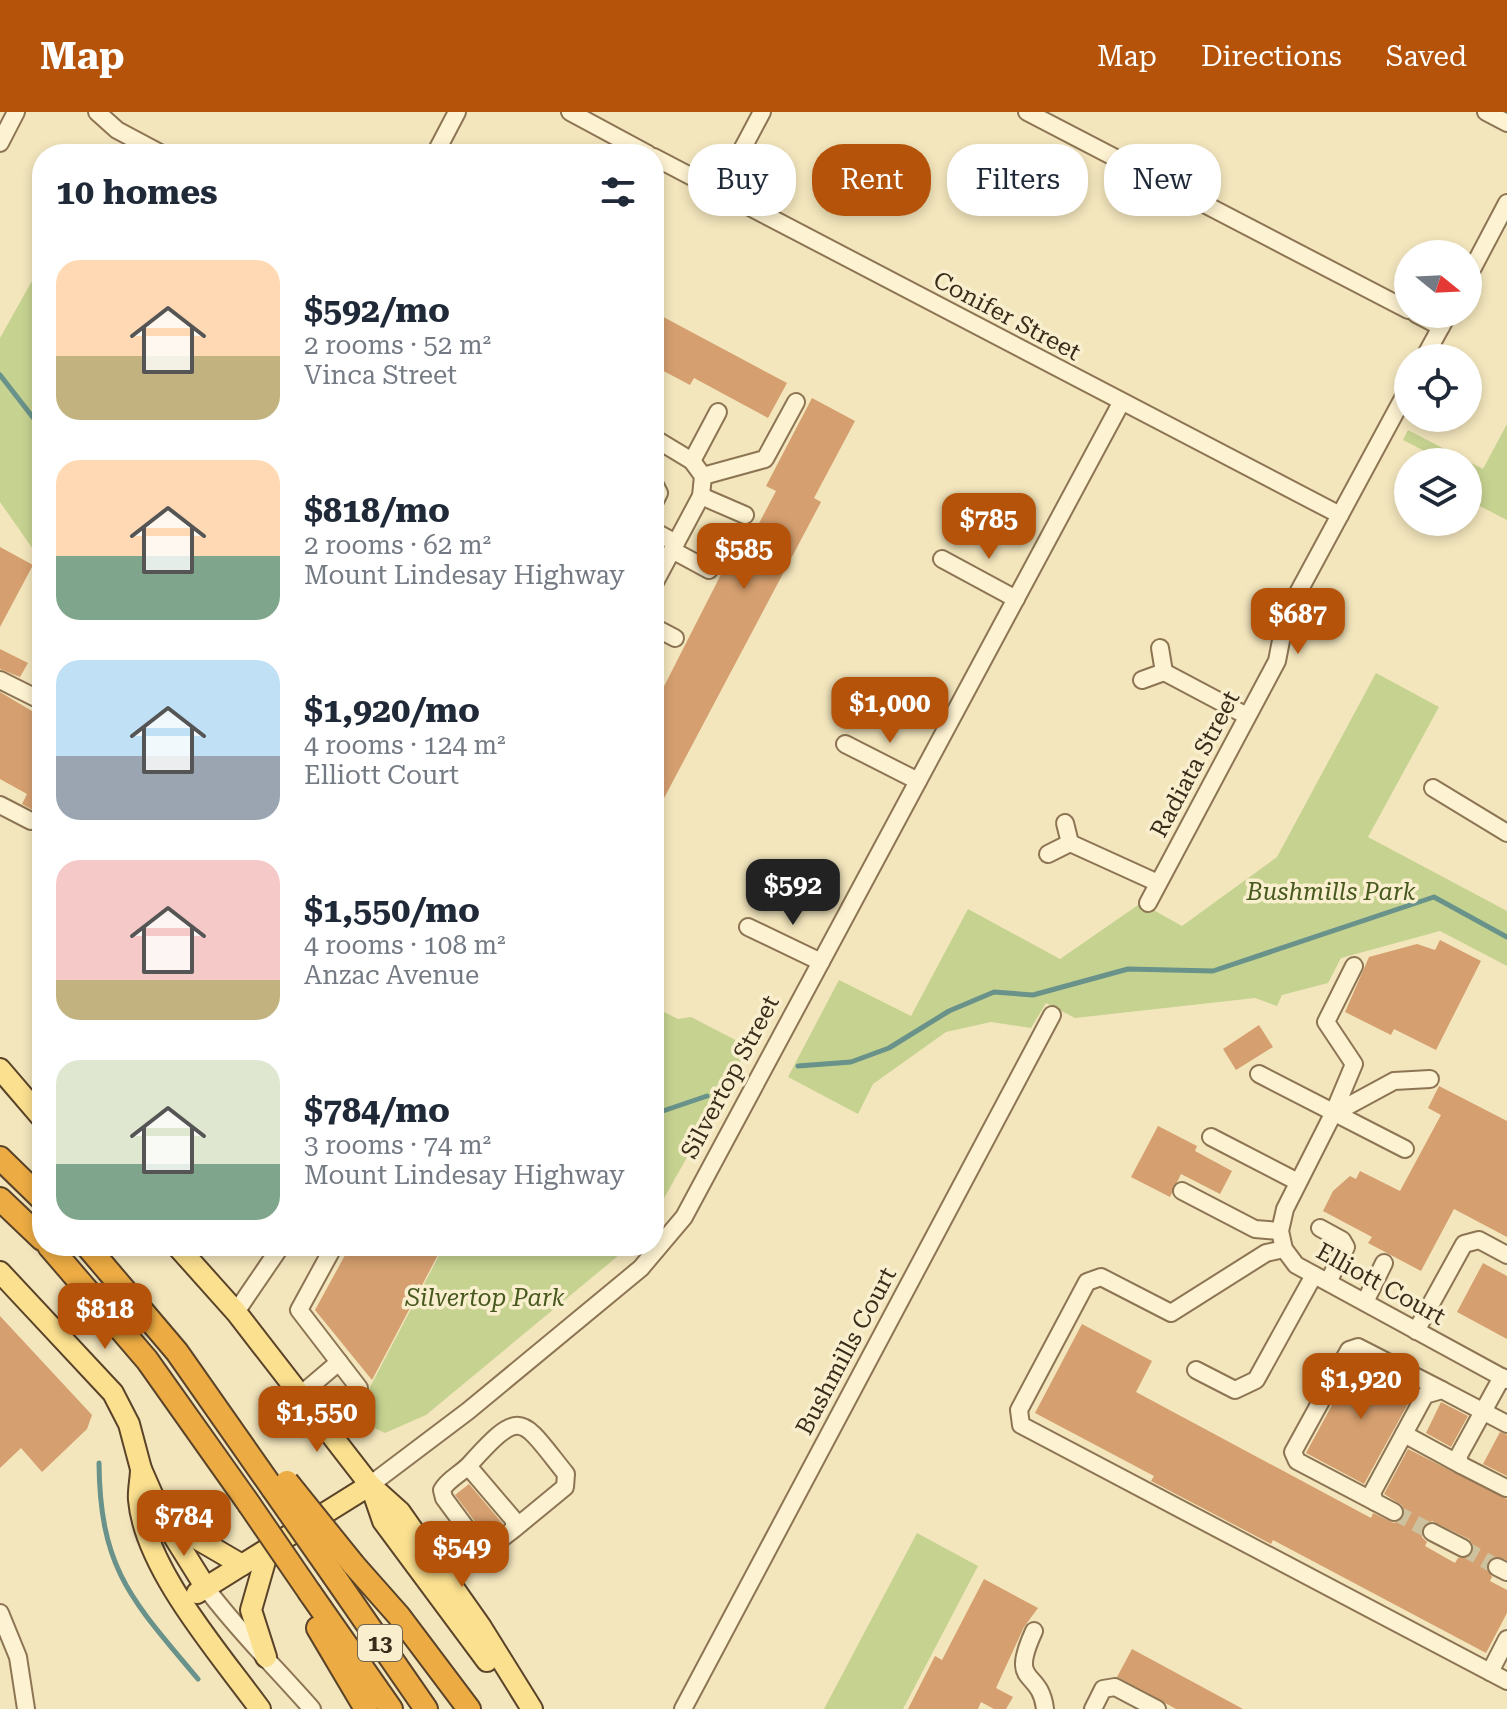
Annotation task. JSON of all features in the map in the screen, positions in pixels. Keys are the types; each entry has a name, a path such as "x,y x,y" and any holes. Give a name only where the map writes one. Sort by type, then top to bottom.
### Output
{"highway":[{"path":"0,1158 32,1189"},
{"path":"0,1199 32,1229"},
{"name":"13","path":"58,1256 147,1360 391,1709"},
{"name":"13","path":"95,1256 177,1352 251,1456 280,1486 334,1576 426,1709"},
{"path":"280,1486 399,1616 469,1709"},
{"path":"310,1593 313,1619 366,1709"}],"main road":[{"path":"0,1069 32,1106"},
{"path":"186,1256 236,1312 370,1485 400,1512 481,1627 532,1709"},
{"path":"0,1272 113,1393 129,1424 141,1469 163,1519 206,1588"},
{"path":"141,1469 139,1500 155,1553 184,1602 260,1709"},
{"path":"370,1485 383,1521 480,1650 515,1709"},
{"name":"Silvertop Street","path":"184,1602 370,1485"},
{"path":"163,1519 242,1565"},
{"path":"266,1657 251,1610 269,1547"}],"street":[{"path":"0,143 16,112"},
{"path":"97,112 117,130 143,144"},
{"path":"440,144 457,112"},
{"path":"570,112 629,144"},
{"path":"745,144 762,112"},
{"path":"1027,112 1394,303"},
{"name":"Conifer Street","path":"664,163 688,176"},
{"path":"1482,250 1507,203"},
{"name":"Conifer Street","path":"763,216 1340,515"},
{"path":"703,476 765,459 796,402"},
{"name":"Silvertop Street","path":"664,1243 684,1217 1121,403"},
{"path":"692,461 718,412"},
{"name":"Radiata Street","path":"1148,903 1277,661 1286,615 1394,415"},
{"path":"664,444 692,461 703,476 701,496 664,565"},
{"path":"701,496 745,515"},
{"path":"664,538 709,570"},
{"path":"942,559 1016,599"},
{"path":"664,632 675,638"},
{"path":"1160,648 1164,672"},
{"path":"1142,680 1164,672 1247,716"},
{"path":"0,680 32,696"},
{"path":"845,744 918,781"},
{"path":"1433,788 1507,833"},
{"path":"0,805 31,821"},
{"path":"1065,823 1070,843"},
{"path":"1070,843 1158,883"},
{"path":"1048,854 1070,843"},
{"path":"748,927 821,962"},
{"path":"1182,1191 1255,1229 1280,1231 1285,1209 1333,1114 1354,1064 1326,1022 1354,966"},
{"name":"Bushmills Court","path":"683,1709 1052,1015"},
{"path":"1259,1074 1405,1149"},
{"path":"1333,1114 1394,1081 1430,1079"},
{"path":"1211,1137 1298,1182"},
{"path":"1196,1370 1235,1390 1256,1380 1321,1279 1346,1247 1342,1240 1320,1228"},
{"name":"Elliott Court","path":"1280,1231 1284,1249 1296,1265 1504,1379"},
{"path":"1416,1331 1464,1244 1479,1240 1507,1255"},
{"path":"1284,1249 1266,1253 1171,1313 1101,1277 1087,1282 1019,1410 1021,1425 1507,1681"},
{"path":"236,1312 274,1256"},
{"path":"329,1256 299,1310 359,1388"},
{"name":"Silvertop Street","path":"370,1485 468,1411 652,1256"},
{"path":"1365,1302 1384,1263"},
{"path":"1394,1512 1297,1461 1293,1452 1349,1350 1358,1347 1507,1424"},
{"path":"299,1396 339,1362"},
{"path":"1461,1465 1458,1457 1504,1379"},
{"path":"1375,1502 1372,1493 1425,1395 1442,1390"},
{"path":"516,1425 529,1428 568,1480 565,1487 491,1548 483,1548 444,1498 444,1485 468,1466 502,1428 516,1425"},
{"path":"1404,1434 1506,1488"},
{"path":"468,1466 514,1520 514,1529"},
{"path":"1432,1532 1463,1548"},
{"path":"206,1588 253,1649 266,1657 312,1709"},
{"path":"0,1613 18,1657 26,1709"},
{"path":"1034,1631 1022,1659 1023,1672 1043,1697 1045,1709"},
{"path":"1490,1672 1507,1639"},
{"path":"1093,1709 1103,1689 1115,1687 1157,1709"}],"green space":[{"path":"32,281 32,548 0,502 0,338"},
{"path":"1507,424 1507,520 1482,507 1483,469"},
{"path":"1407,432 1443,448 1419,448 1403,440"},
{"name":"Bushmills Park","path":"1376,673 1439,707 1368,837 1507,911 1507,966 1440,931 1341,958 1328,983 1282,995 1277,1006 1255,998 1075,1018 1046,1003 1031,1028 991,1022 946,1032 873,1084 858,1114 788,1077 839,980 911,1016 968,909 1060,959 1141,903 1182,926 1277,857"},
{"path":"664,1012 678,1019 691,1017 749,1047 664,1198"},
{"name":"Silvertop Park","path":"439,1256 618,1256 426,1415 385,1433 372,1427 358,1410"},
{"path":"917,1533 978,1566 903,1709 824,1709"}],"building":[{"path":"664,317 787,383 768,418 694,378 690,385 664,371"},
{"path":"812,398 855,421 814,498 821,502 664,798 664,686 737,543 746,548 776,491 766,486"},
{"path":"0,547 32,567 0,627"},
{"path":"0,649 28,663 20,677 0,669"},
{"path":"0,692 32,711 32,810 22,804 27,794 0,779"},
{"path":"1440,940 1481,961 1436,1050 1394,1029 1391,1035 1345,1012 1369,957 1417,944 1435,950"},
{"path":"1259,1025 1273,1047 1236,1070 1223,1049"},
{"path":"1439,1086 1507,1121 1507,1237 1454,1209 1421,1271 1368,1243 1372,1237 1323,1211 1333,1191 1350,1176 1356,1179 1360,1171 1400,1191 1441,1115 1428,1108"},
{"path":"1158,1126 1197,1146 1195,1151 1232,1171 1220,1194 1181,1174 1170,1197 1131,1177"},
{"path":"345,1256 437,1256 372,1380 315,1310"},
{"path":"1483,1263 1507,1276 1507,1339 1457,1312"},
{"path":"0,1316 92,1415 87,1429 42,1472 21,1448 0,1468"},
{"path":"1082,1324 1152,1361 1136,1392 1371,1518 1373,1513 1394,1523 1403,1518 1403,1506 1384,1494 1408,1449 1507,1499 1507,1560 1492,1557 1486,1567 1492,1577 1490,1581 1507,1590 1507,1613 1486,1653 1273,1540 1271,1544 1151,1481 1154,1476 1035,1413","holes":["1432,1521 1469,1539 1474,1547 1472,1554 1458,1558 1455,1563 1425,1546 1427,1542 1422,1537 1422,1528"]},
{"path":"1357,1359 1416,1389 1364,1484 1306,1453"},
{"path":"1441,1402 1468,1416 1451,1447 1426,1433"},
{"path":"1500,1432 1507,1435 1507,1476 1483,1464"},
{"path":"469,1484 503,1524 486,1536 455,1495"},
{"path":"984,1579 1038,1608 1024,1627 996,1688 1013,1697 1006,1709 994,1709 981,1702 978,1709 908,1709 935,1656 942,1660"},
{"path":"1132,1649 1243,1709 1176,1709 1117,1677"}],"waterway":[{"path":"0,375 32,416"},
{"path":"798,1066 851,1062 889,1048 949,1011 994,992 1033,995 1128,969 1213,971 1434,897 1507,937"},
{"path":"664,1111 707,1096"},
{"path":"99,1463 106,1531 124,1582 155,1628 198,1679"}],"tunnel":[{"path":"1394,1512 1432,1532"},
{"path":"1463,1548 1497,1567"}]}
